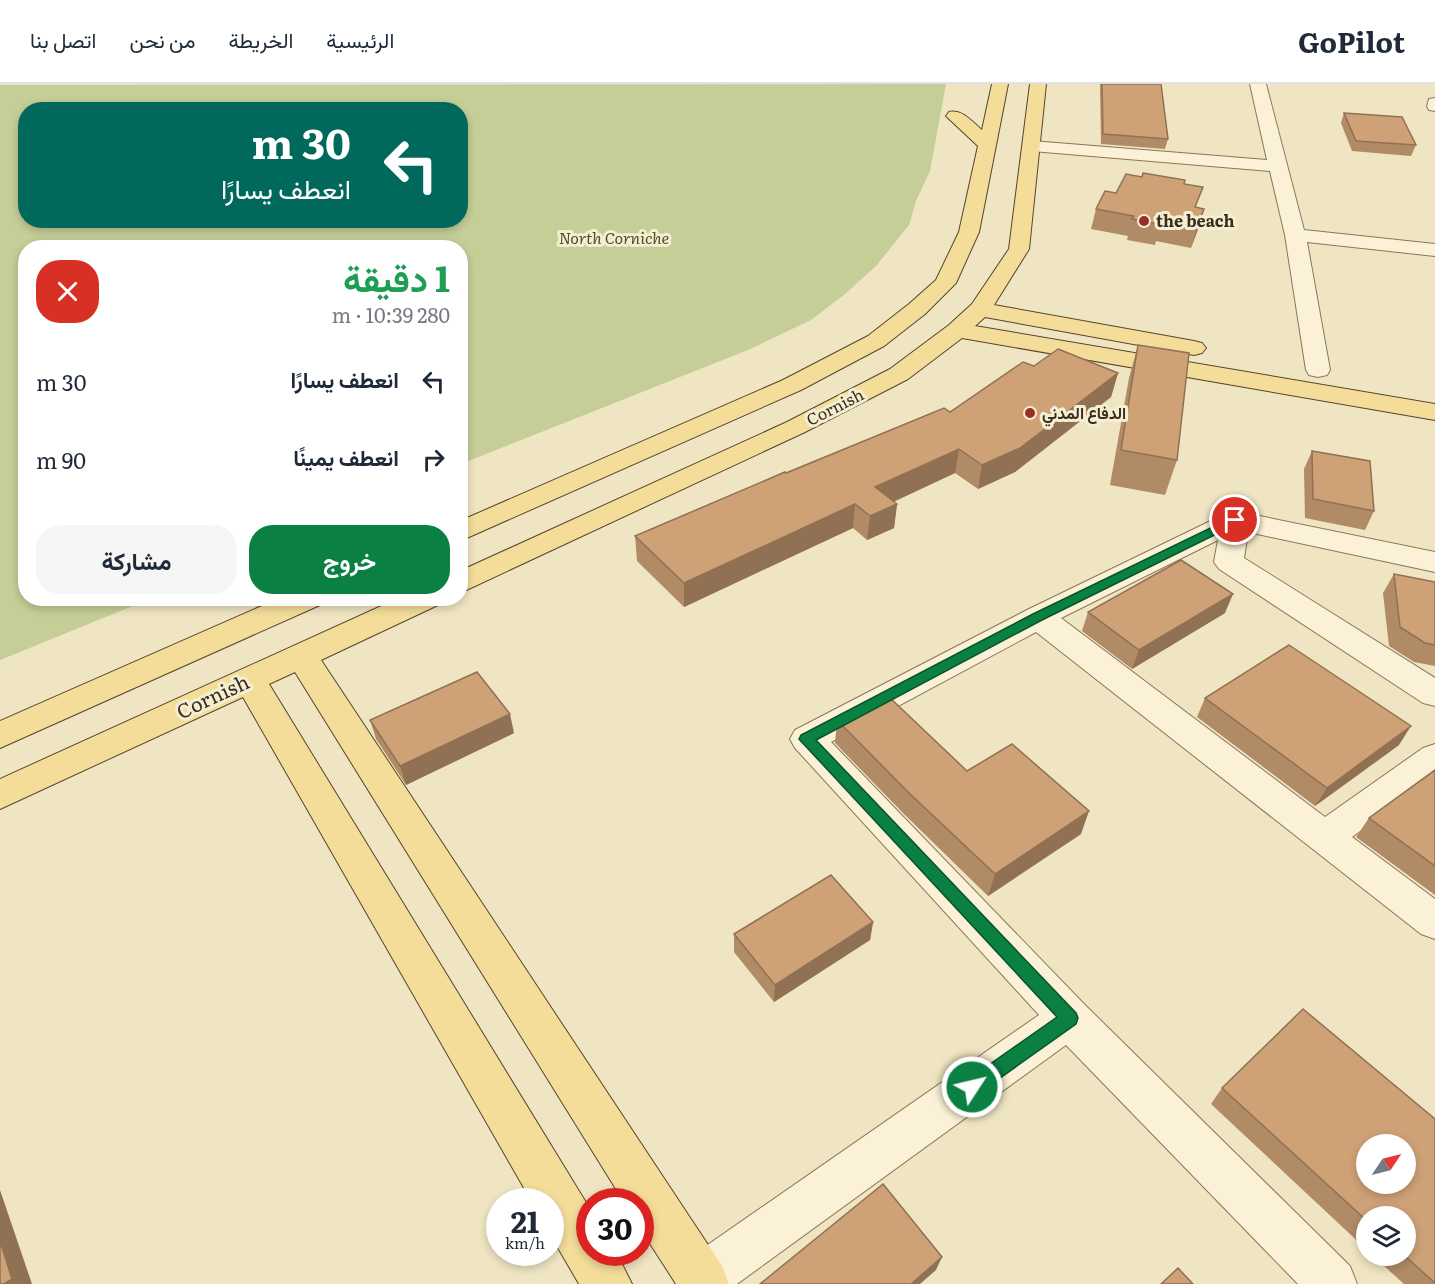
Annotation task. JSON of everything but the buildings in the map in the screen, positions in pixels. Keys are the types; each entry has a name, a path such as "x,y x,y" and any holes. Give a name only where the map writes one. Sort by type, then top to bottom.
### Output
{"main road":[{"name":"Cornish","path":"468,528 792,385 876,341 917,309 945,283 969,232 1000,84"},
{"name":"Cornish","path":"468,579 858,395 899,374 957,330 980,309 1019,249 1038,84"},
{"path":"955,116 988,145"},
{"path":"980,309 1213,351"},
{"path":"957,330 1435,412"},
{"path":"1236,355 1435,390"},
{"path":"0,735 291,606"},
{"name":"Cornish","path":"0,795 410,606"},
{"path":"302,657 703,1282"},
{"path":"250,680 608,1284"}],"street":[{"path":"1258,84 1295,235 1318,370"},
{"path":"1032,146 1278,166"},
{"path":"1295,235 1435,250"},
{"path":"1332,1284 1069,1018 807,739 1038,617 1235,520 1435,562"},
{"path":"1235,520 1229,562 1435,694"},
{"path":"1038,617 1435,922"},
{"path":"1325,837 1435,757"},
{"path":"703,1282 1069,1018"}],"green space":[{"name":"North Corniche","path":"946,84 930,171 916,201 909,225 876,266 845,294 811,320 748,350 468,461 468,240 18,240 18,606 133,606 0,660 0,85"}],"place":[{"name":"the beach","path":"1144,221"},
{"name":"الدفاع المدني","path":"1030,413"}],"route":[{"path":"972,1087 1069,1018 807,739 1038,617 1235,520"}]}
